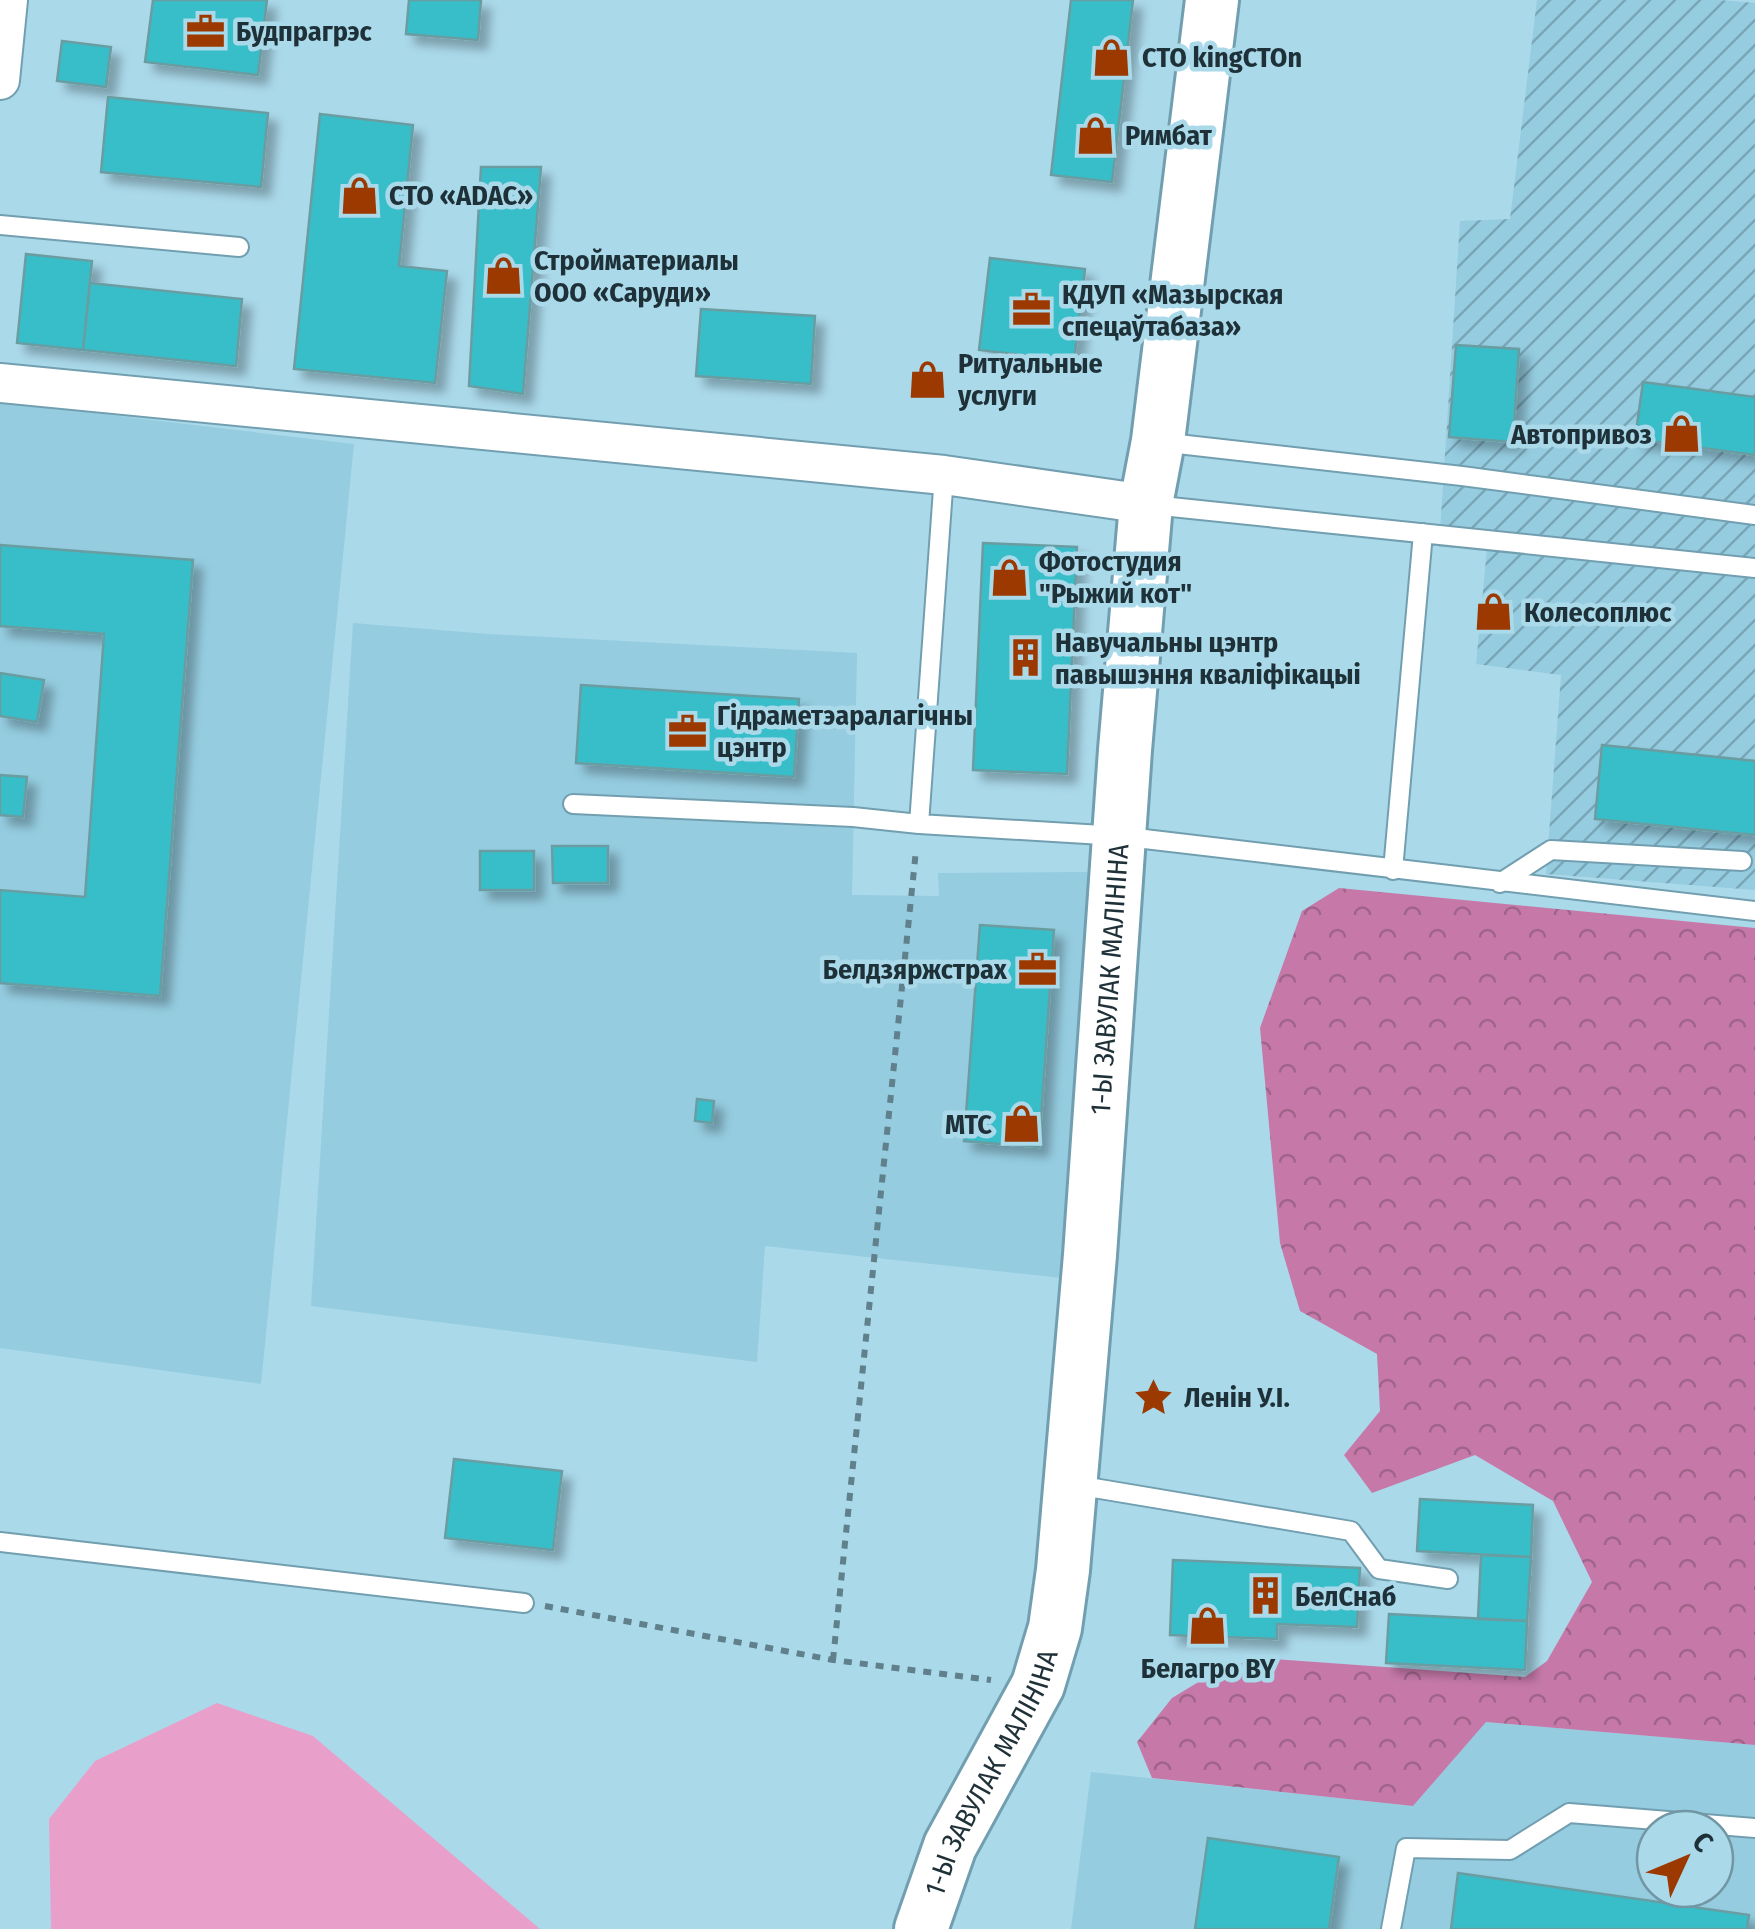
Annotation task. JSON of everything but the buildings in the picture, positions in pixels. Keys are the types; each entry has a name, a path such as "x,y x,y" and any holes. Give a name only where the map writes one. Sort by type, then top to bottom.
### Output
{"street":[{"path":"0,80 8,0"},
{"name":"1-Ы ЗАВУЛАК МАЛІНІНА","path":"921,1929 950,1846 1038,1686 1056,1628 1146,504 1158,442 1212,0"},
{"path":"0,382 944,475 1146,504"}],"lane":[{"path":"0,226 240,246"},
{"path":"1158,442 1462,476 1755,515"},
{"path":"920,824 944,475"},
{"path":"1146,504 1755,568"},
{"path":"1393,870 1423,533"},
{"path":"574,804 853,817 1119,836 1755,912"},
{"path":"1500,884 1552,850 1742,861"},
{"path":"1070,1484 1351,1531 1380,1569 1448,1579"},
{"path":"0,1542 524,1602"},
{"path":"1391,1929 1406,1848 1510,1850 1569,1813 1755,1828"}],"path":[{"path":"833,1660 920,824"},
{"path":"524,1602 833,1660 1038,1686"}],"shaded area":[{"path":"1537,0 1755,3 1755,890 1546,874 1561,675 1476,664 1487,549 1439,547 1460,221 1510,219"},
{"path":"0,402 354,444 261,1384 0,1348"},
{"path":"353,623 857,653 852,895 939,896 938,873 1091,872 1062,1278 765,1246 757,1362 311,1306"},
{"path":"217,1703 313,1736 540,1929 51,1929 49,1819 95,1761"},
{"path":"1485,1722 1755,1745 1755,1929 1071,1929 1091,1772 1413,1806"}],"green space":[{"path":"1339,888 1755,928 1755,1745 1486,1722 1413,1806 1152,1778 1137,1742 1172,1698 1220,1669 1260,1658 1525,1677 1547,1661 1592,1582 1553,1501 1475,1455 1372,1493 1344,1455 1380,1411 1377,1354 1300,1311 1280,1243 1260,1028 1302,911"}],"place":[{"name":"Будпрагрэс","path":"206,31"},
{"name":"СТО kingCTOn","path":"1112,57"},
{"name":"Римбат","path":"1095,135"},
{"name":"СТО «ADAC»","path":"359,195"},
{"name":"Стройматериалы ООО «Саруди»","path":"504,276"},
{"name":"КДУП «Мазырская спецаўтабаза»","path":"1032,310"},
{"name":"Ритуальные услуги","path":"928,379"},
{"name":"Автопривоз","path":"1682,434"},
{"name":"Фотостудия \"Рыжий кот\"","path":"1009,577"},
{"name":"Колесоплюс","path":"1494,612"},
{"name":"Навучальны цэнтр павышэння кваліфікацыі","path":"1025,658"},
{"name":"Гідраметэаралагічны цэнтр","path":"687,731"},
{"name":"Белдзяржстрах","path":"1037,969"},
{"name":"МТС","path":"1022,1124"},
{"name":"Ленін У.І.","path":"1154,1397"},
{"name":"БелСнаб","path":"1265,1596"},
{"name":"Белагро BY","path":"1208,1626"}]}
